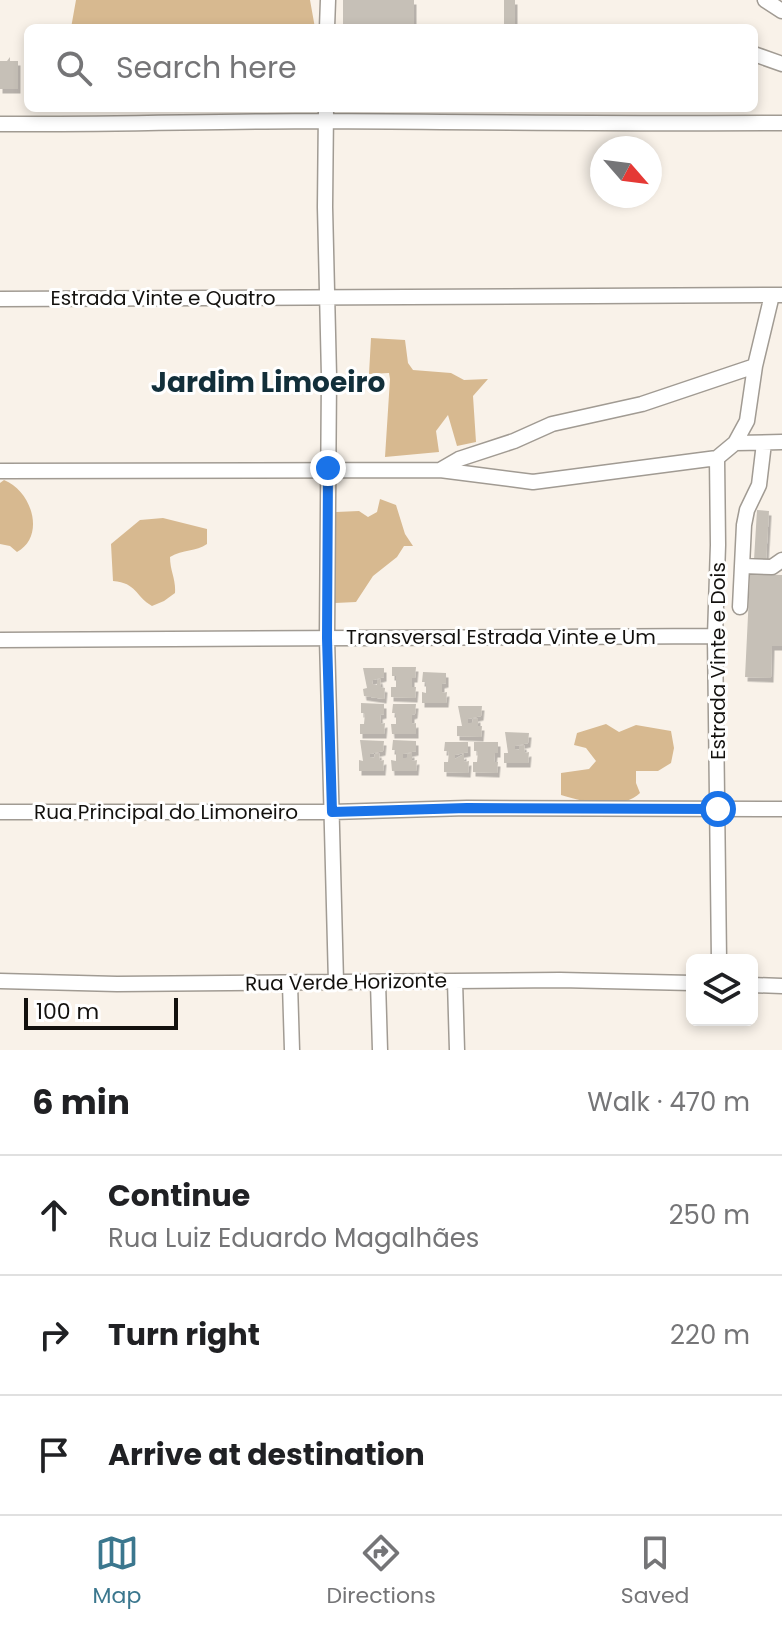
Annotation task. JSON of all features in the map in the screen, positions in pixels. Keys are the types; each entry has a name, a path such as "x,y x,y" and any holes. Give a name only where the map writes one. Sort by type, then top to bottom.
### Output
{"street":[{"path":"327,24 328,0"},
{"path":"765,0 782,11"},
{"path":"758,55 782,64"},
{"path":"326,115 327,638 336,982"},
{"path":"0,124 134,125 326,115 489,124 782,123"},
{"path":"0,471 440,470 533,482 717,458 735,443 747,421 755,366 777,295"},
{"name":"Estrada Vinte e Quatro","path":"0,299 777,295"},
{"path":"440,470 459,459 514,441 552,424 642,404 755,366"},
{"path":"735,443 782,442"},
{"path":"740,607 744,525 747,510 759,485 764,443"},
{"name":"Estrada Vinte e Dois","path":"717,458 715,636 719,954"},
{"path":"743,566 772,567 782,560"},
{"name":"Transversal Estrada Vinte e Um","path":"0,640 715,636"},
{"name":"Rua Principal do Limoneiro","path":"0,812 782,809"},
{"name":"Rua Verde Horizonte","path":"0,981 686,983"},
{"path":"455,981 457,1050"},
{"path":"378,982 380,1050"},
{"path":"290,984 292,1050"},
{"path":"758,985 782,986"}],"shaded area":[{"path":"76,0 310,0 314,24 84,24 72,24"},
{"path":"371,338 405,340 408,363 413,370 451,373 464,380 488,379 473,396 476,442 457,446 448,415 436,431 439,452 385,457 390,379 389,373 369,374"},
{"path":"4,480 22,494 32,514 31,536 17,552 10,546 0,544 0,483"},
{"path":"380,499 396,505 405,534 413,546 404,546 397,557 373,576 356,602 335,603 336,512 359,511 368,517 377,512"},
{"path":"163,518 207,529 207,544 170,557 175,593 152,606 127,584 113,581 111,544 140,520"},
{"path":"606,724 619,732 636,725 671,731 674,748 671,763 658,771 636,771 640,793 623,802 591,802 561,795 561,773 589,769 596,761 586,748 574,745 577,733"}],"building":[{"path":"343,0 414,0 414,24 343,24"},
{"path":"504,0 515,0 515,24 504,24"},
{"path":"10,57 10,61 18,61 18,89 0,89 0,61 7,61"},
{"path":"757,510 769,511 766,560 754,560"},
{"path":"750,574 782,575 782,646 772,646 771,678 745,677"},
{"path":"392,667 416,667 415,678 412,678 412,687 416,687 415,698 391,697 391,687 396,687"},
{"path":"363,668 384,668 384,677 373,680 372,684 377,685 380,679 381,687 385,688 384,699 364,696 363,689 367,688"},
{"path":"423,672 446,673 442,693 447,692 446,703 422,703 422,692 426,693 426,682 422,682"},
{"path":"361,703 384,704 384,714 380,715 381,724 385,723 384,734 360,734 365,713 361,713"},
{"path":"393,704 416,704 412,724 416,723 416,734 392,734 391,724 396,724"},
{"path":"458,706 482,706 481,716 468,719 468,723 472,723 473,719 478,718 478,726 482,726 481,737 457,736 457,726 462,726"},
{"path":"505,732 529,733 528,743 515,746 519,750 519,746 524,745 525,753 529,752 528,763 504,763 504,753 508,753"},
{"path":"360,740 384,741 383,751 370,754 374,758 379,753 380,761 384,760 383,771 359,771 359,760 363,761"},
{"path":"393,740 416,741 416,751 403,754 403,758 412,753 412,761 417,760 416,771 392,771 391,760 396,761 396,750 392,750"},
{"path":"445,742 468,742 468,752 455,755 455,759 464,754 464,762 469,761 468,773 444,772 449,751 444,751"},
{"path":"474,742 498,742 494,762 498,762 497,773 473,772 478,751 474,751"}],"district":[{"name":"Jardim Limoeiro","path":"268,382"}],"route":[{"path":"328,468 327,638 332,812 467,808 718,809"}]}
